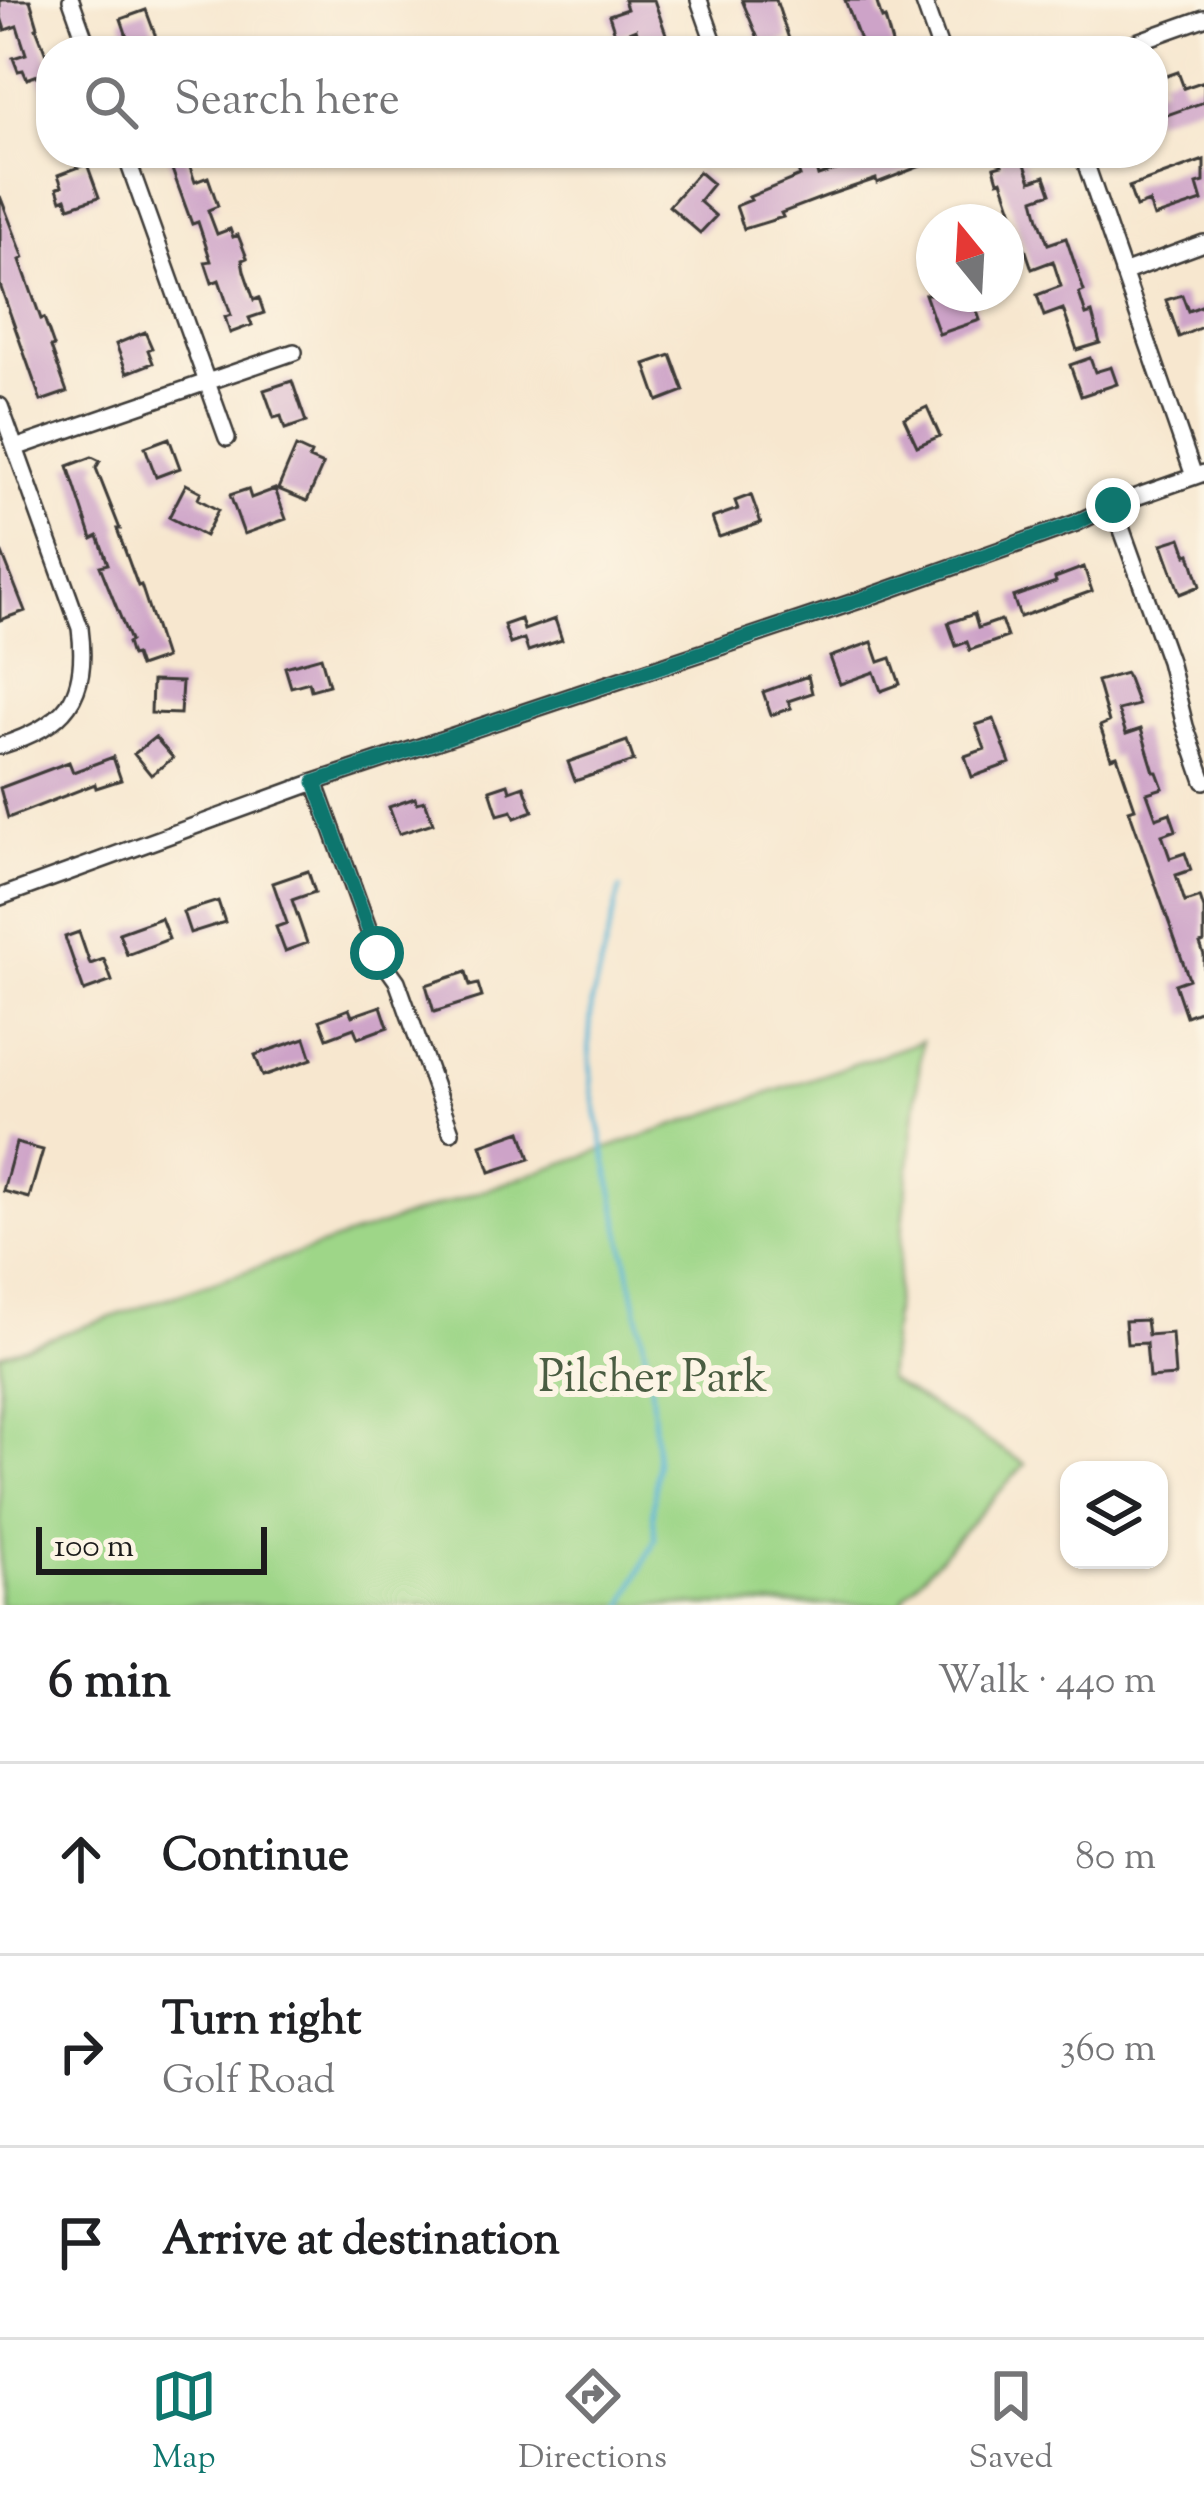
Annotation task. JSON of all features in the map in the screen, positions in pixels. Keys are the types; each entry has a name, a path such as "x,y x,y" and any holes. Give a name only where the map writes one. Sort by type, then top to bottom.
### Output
{"street":[{"path":"71,0 84,36"},
{"path":"699,0 712,36"},
{"path":"923,0 936,36"},
{"path":"1153,36 1204,18"},
{"path":"130,168 227,438"},
{"path":"0,897 315,782 862,599 1199,474 1087,168"},
{"path":"1124,272 1204,244"},
{"path":"15,448 294,352"},
{"path":"0,406 80,628 84,661 77,692 55,719 0,746"},
{"path":"1113,505 1169,661 1204,781"},
{"path":"315,782 377,953 397,982 451,1132"}],"green space":[{"name":"Pilcher Park","path":"922,1041 887,1379 1025,1464 900,1605 0,1605 0,1355"}],"building":[{"path":"0,0 30,0 39,36 36,76 27,79 23,70 18,71 13,58 26,54 17,26 5,30"},
{"path":"624,0 654,0 667,36 639,36 636,29 616,36 609,15 627,9"},
{"path":"742,0 776,0 788,36 757,36"},
{"path":"845,0 876,0 890,36 858,36"},
{"path":"146,10 156,36 127,36 121,19"},
{"path":"1178,72 1184,88 1204,81 1204,102 1168,115 1168,76"},
{"path":"1204,160 1204,182 1197,184 1202,201 1154,217 1149,202 1136,207 1129,187"},
{"path":"88,168 99,197 69,207 66,198 61,200 58,175"},
{"path":"171,168 190,168 195,182 208,177 218,206 208,210 217,234 230,229 233,237 238,235 247,258 242,260 244,271 264,313 249,318 252,325 230,333 225,317 231,315 219,280 212,283 205,262 211,261 198,222 192,224"},
{"path":"797,168 816,168 818,176 842,168 916,168 826,196 744,229 736,206 800,176"},
{"path":"994,168 1026,168 1031,181 1045,176 1051,193 1034,199 1039,219 1048,244 1066,238 1084,291 1079,293 1086,315 1092,313 1100,343 1077,350 1063,309 1044,316 1037,295 1061,286 1053,261 1032,269 1024,245 1024,204 1010,204 1002,180 998,181"},
{"path":"699,172 713,184 699,201 716,216 700,233 669,206"},
{"path":"0,196 67,392 41,401 0,285"},
{"path":"1182,295 1188,311 1204,305 1204,326 1179,337 1166,300"},
{"path":"931,312 977,312 980,320 939,334"},
{"path":"145,332 153,363 127,373 116,344"},
{"path":"671,355 684,391 658,401 645,364"},
{"path":"1090,358 1095,372 1111,367 1117,384 1081,396 1070,365"},
{"path":"292,381 306,422 285,429 281,416 274,418 264,390"},
{"path":"927,407 940,436 917,446 904,418"},
{"path":"169,438 180,468 156,477 145,447"},
{"path":"296,447 323,465 307,501 278,489"},
{"path":"92,457 100,461 96,468 165,658 139,667 100,566 108,564 98,536 92,539 68,466"},
{"path":"186,484 201,492 198,499 218,510 205,536 169,517"},
{"path":"248,489 251,498 275,489 286,519 244,534 230,495"},
{"path":"751,495 761,523 719,537 712,518 738,509 735,501"},
{"path":"1181,538 1200,586 1180,594 1162,544"},
{"path":"0,554 25,611 0,620"},
{"path":"1084,567 1092,591 1020,617 1013,597"},
{"path":"974,614 978,628 1001,620 1007,637 970,650 967,642 956,646 948,623"},
{"path":"521,619 524,630 555,619 562,640 528,651 524,639 510,644 504,625"},
{"path":"872,642 879,662 891,658 900,684 881,691 874,672 840,684 830,657"},
{"path":"321,657 329,685 311,690 309,682 291,687 285,667"},
{"path":"1126,673 1138,705 1118,710 1126,734 1141,729 1163,788 1147,793 1156,818 1170,813 1176,830 1162,835 1170,858 1185,853 1191,870 1176,875 1185,902 1200,897 1204,909 1204,942 1200,944 1204,1009 1186,1016 1175,984 1189,979 1129,810 1135,808 1117,756 1111,758 1100,726 1109,722 1097,681"},
{"path":"808,676 812,693 788,701 791,708 771,715 763,692"},
{"path":"152,681 182,682 180,714 151,713"},
{"path":"994,719 1010,763 972,777 965,756 985,749 976,725"},
{"path":"155,737 173,758 151,775 134,754"},
{"path":"627,741 634,761 575,781 568,762"},
{"path":"113,757 121,780 96,788 95,784 8,818 0,788 69,762 73,772"},
{"path":"508,784 510,791 524,786 533,811 515,818 512,811 498,815 490,790"},
{"path":"415,798 417,803 425,801 433,823 399,834 389,807"},
{"path":"308,871 315,892 292,900 307,943 285,951 276,927 287,923 273,883"},
{"path":"218,901 225,922 190,933 183,912"},
{"path":"161,918 169,939 127,955 119,933"},
{"path":"79,932 90,964 104,959 112,981 84,991 65,937"},
{"path":"466,972 470,986 478,984 482,997 434,1012 426,985"},
{"path":"381,1006 388,1027 358,1038 354,1028 327,1038 320,1020 349,1009 352,1016"},
{"path":"305,1038 312,1059 263,1076 255,1055"},
{"path":"521,1131 530,1159 490,1172 481,1145"},
{"path":"16,1143 43,1150 29,1198 3,1191"},
{"path":"1146,1320 1148,1335 1172,1333 1175,1376 1149,1378 1146,1343 1127,1344 1125,1321"}],"waterway":[{"path":"620,889 592,1001 592,1090 651,1385 657,1464 655,1539 624,1605"}],"route":[{"path":"377,953 315,782 862,599 1076,523 1113,505"}]}
